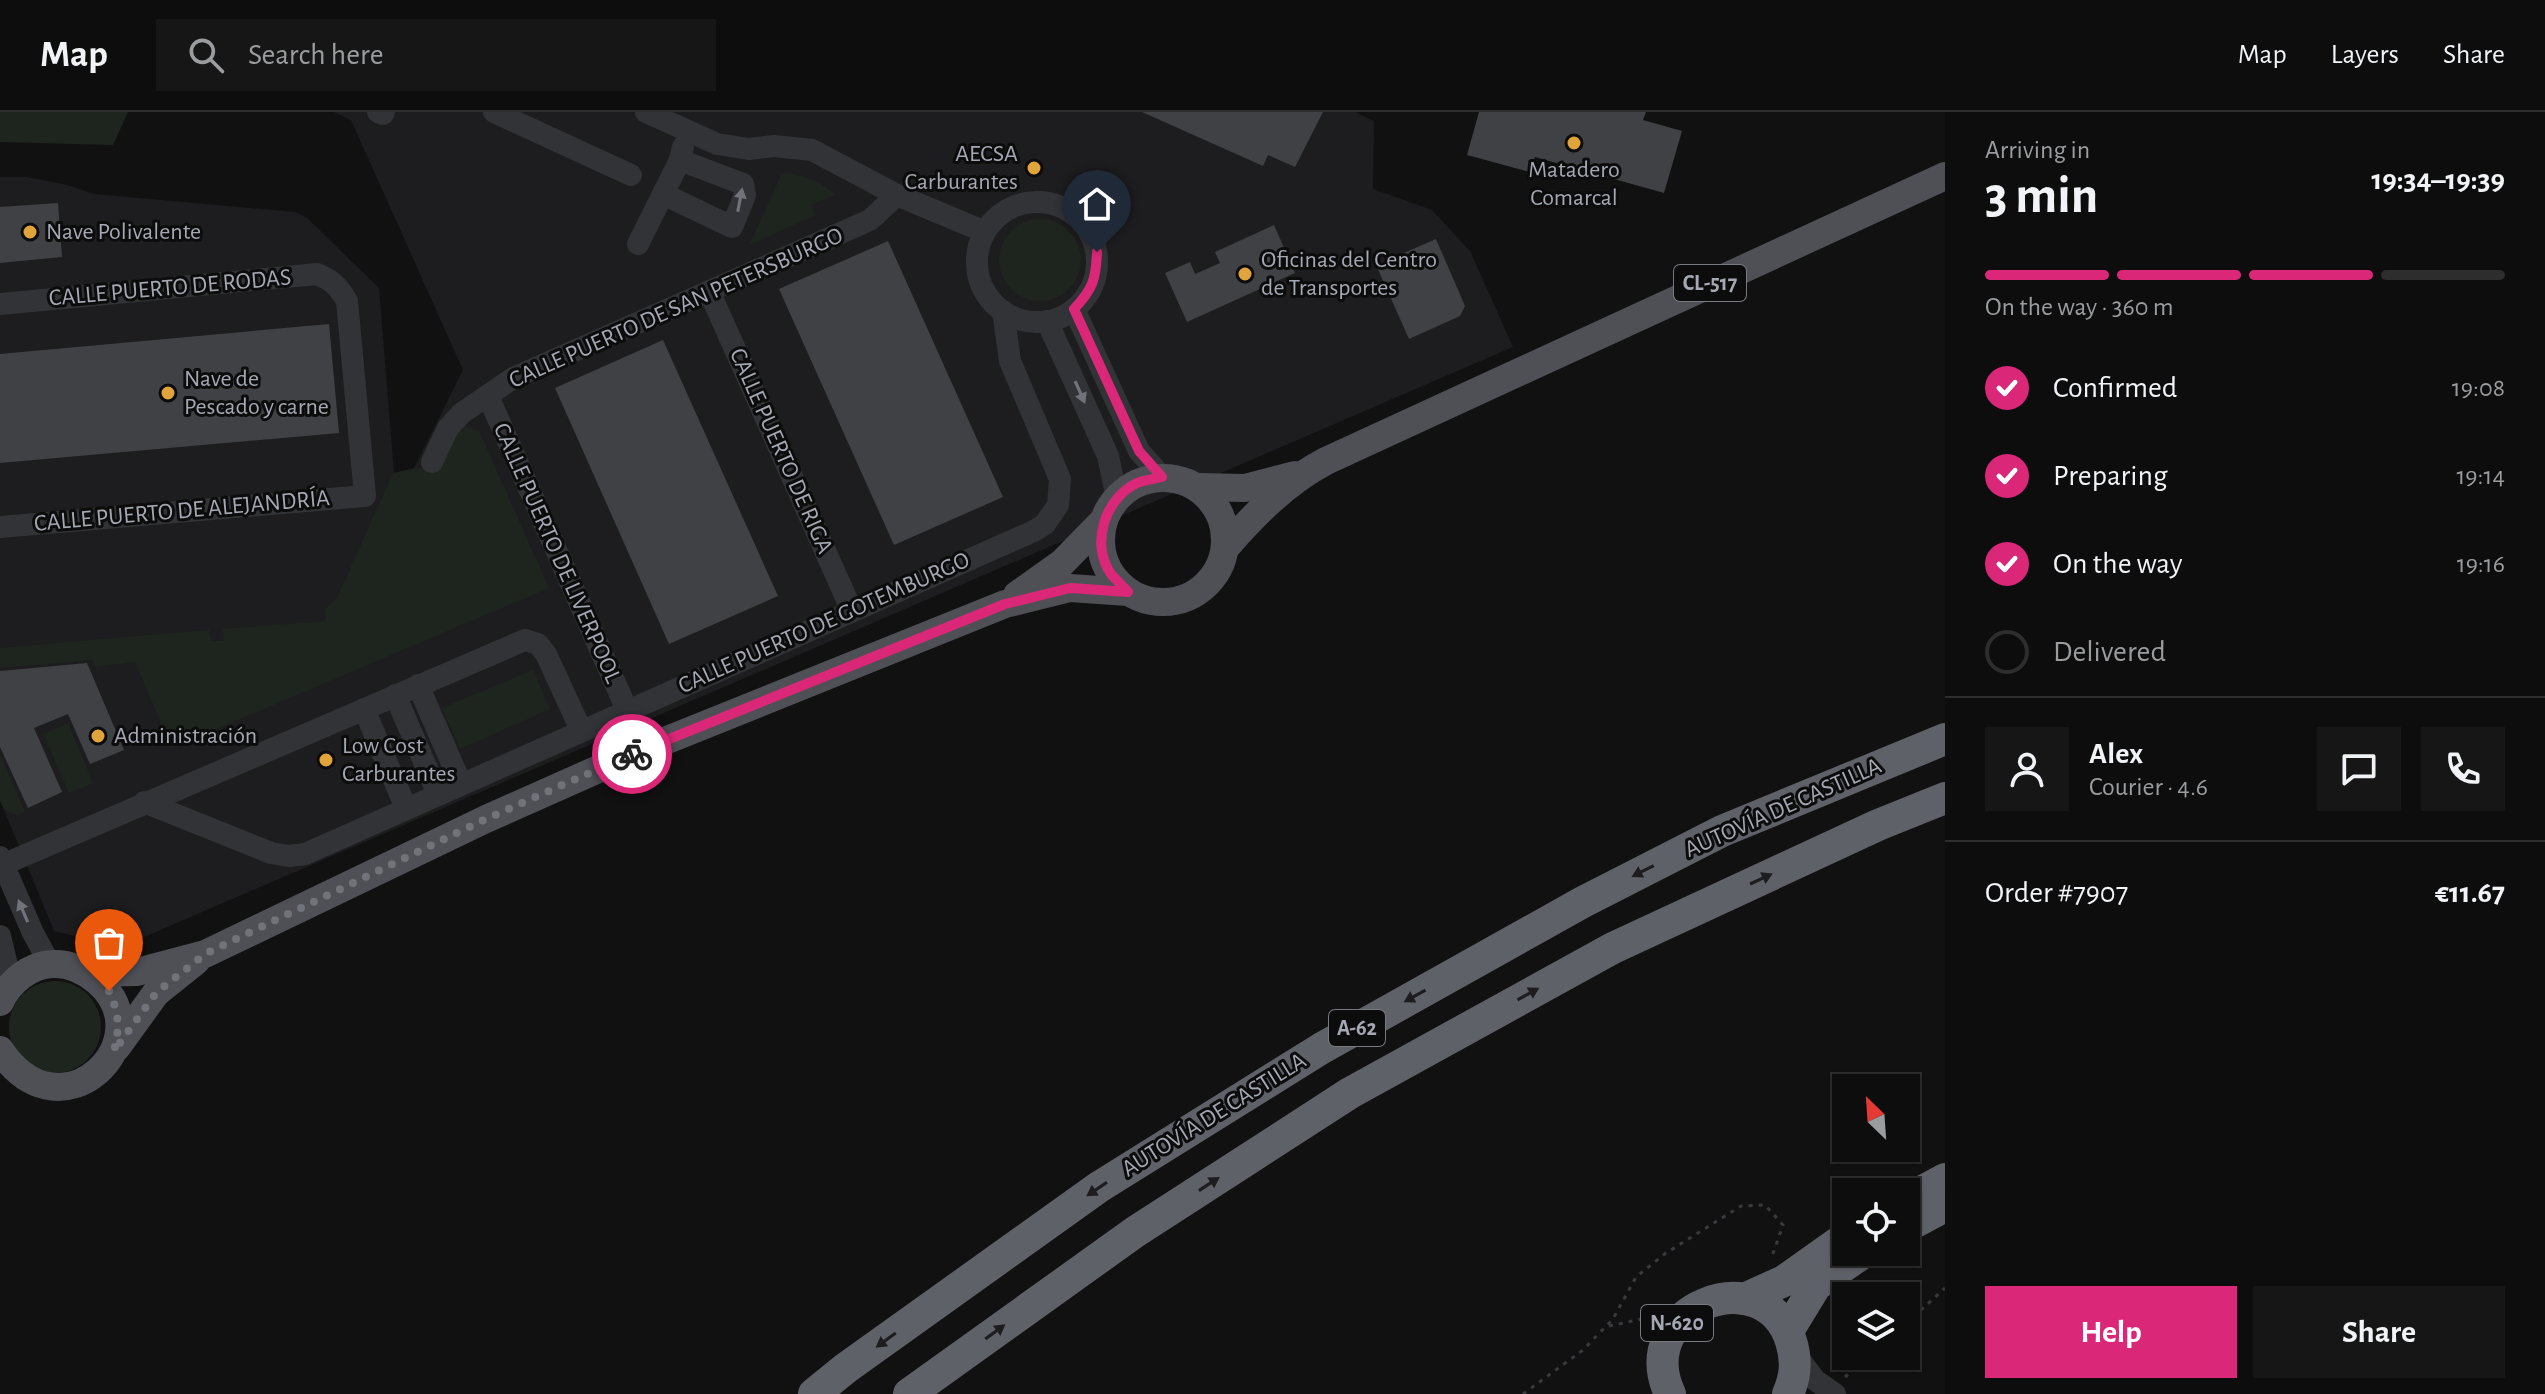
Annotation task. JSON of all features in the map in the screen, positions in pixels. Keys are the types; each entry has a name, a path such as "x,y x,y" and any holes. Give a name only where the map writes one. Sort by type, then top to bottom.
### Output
{"highway":[{"path":"1722,831 1945,716"},
{"name":"AUTOVÍA DE CASTILLA","path":"814,1394 1099,1187 1322,1048 1583,902 1722,831 1945,739"},
{"name":"A-62","path":"909,1394 1135,1232 1350,1093 1613,948 1878,825 1945,798"},
{"path":"1920,1192 1945,1179"},
{"path":"1920,1219 1945,1206"},
{"name":"N-620","path":"1744,1299 1784,1281 1832,1247"},
{"path":"1788,1394 1794,1381 1792,1343 1816,1285 1844,1266"},
{"name":"N-620","path":"1670,1394 1663,1364 1666,1345 1674,1327 1688,1312 1705,1302 1724,1298 1744,1299 1769,1310 1792,1343"}],"main road":[{"name":"CL-517","path":"1005,604 1062,563 1137,483 1162,477 1198,487 1245,488 1301,474 1945,176"},
{"name":"CL-517","path":"50,964 73,966 87,973 137,972 205,954 486,819 630,755 1005,604 1070,588 1128,592 1152,601 1177,601 1200,590 1217,571 1226,547 1255,514 1301,474"},
{"path":"1198,487 1214,503 1224,524 1226,547"},
{"path":"1110,509 1101,547 1110,573 1128,592"},
{"name":"CL-517","path":"0,1077 49,1087 69,1087 88,1080 103,1067 156,993 205,954"},
{"path":"4,994 27,971 50,964"},
{"path":"87,973 109,991 117,1010 119,1031 114,1051"},
{"path":"0,1050 12,1069 30,1082"}],"street":[{"path":"494,112 631,175"},
{"path":"646,112 717,144 749,149 774,146 812,150 897,195 985,232"},
{"path":"638,244 680,160 686,130"},
{"path":"663,194 732,227 745,195 743,184 680,160"},
{"name":"CALLE PUERTO DE SAN PETERSBURGO","path":"432,462 448,428 462,413 513,378 870,220 897,195"},
{"path":"1036,201 1057,204 1076,215 1090,231 1097,252 1097,273 1089,294 1074,309 1047,321 1032,322 1003,311 987,295 978,275 978,253 985,232 996,217 1014,206 1036,201"},
{"name":"CALLE PUERTO DE RODAS","path":"0,304 317,274 338,285 347,301 350,321 365,496"},
{"name":"CALLE PUERTO DE RIGA","path":"709,291 852,611"},
{"path":"1074,309 1139,451 1162,477"},
{"name":"CALLE PUERTO DE GOTEMBURGO","path":"144,802 271,853 289,856 305,854 1034,531 1045,524 1058,505 1060,479 1010,361 1003,311"},
{"path":"1047,321 1108,456 1110,509"},
{"name":"CALLE PUERTO DE LIVERPOOL","path":"488,396 627,710"},
{"name":"CALLE PUERTO DE ALEJANDRÍA","path":"0,527 365,496"},
{"path":"50,964 1,863 525,640 538,644 546,654 581,730"},
{"path":"418,685 461,784"},
{"path":"395,695 438,794"},
{"path":"364,709 406,808"},
{"path":"0,936 7,965 4,994"},
{"path":"1792,1343 1815,1380 1832,1393"}],"path":[{"path":"1523,1394 1583,1350 1606,1327 1636,1277 1666,1253 1741,1206 1765,1205 1783,1225 1769,1264"},
{"path":"1920,1311 1945,1288"},
{"path":"1606,1327 1647,1318 1674,1327"},
{"path":"1832,1393 1855,1370"}],"shaded area":[{"path":"0,112 128,112 113,145 0,142"},
{"path":"334,112 1355,112 1374,121 1373,189 1432,210 1470,251 1513,347 121,947 54,931 0,800 0,177 27,177 94,194 295,212 306,217 379,288 394,473 414,468 463,370 351,120"},
{"path":"786,173 812,180 835,195 811,205 816,215 749,245 781,176"},
{"path":"1040,219 1056,222 1069,231 1078,244 1081,260 1078,276 1069,289 1056,298 1040,301 1024,298 1011,289 1002,276 999,260 1002,244 1011,231 1024,222"},
{"path":"466,427 479,431 549,588 172,748 135,662 95,667 92,660 0,668 0,648 209,630 211,641 224,641 223,629 326,621 325,610 338,596 393,473 442,464 456,435"},
{"path":"533,670 550,709 460,749 442,708"},
{"path":"68,723 93,783 69,793 43,734"},
{"path":"0,754 25,812 17,815 3,808 0,800"},
{"path":"55,981 72,985 87,995 97,1010 101,1027 97,1044 87,1059 72,1069 55,1073 38,1069 23,1059 13,1044 9,1027 13,1010 23,995 38,985"}],"building":[{"path":"1142,112 1323,112 1295,167 1268,155 1263,166"},
{"name":"Matadero Comarcal","path":"1479,112 1646,112 1643,120 1682,131 1664,193 1535,157 1530,172 1467,155"},
{"name":"Nave Polivalente","path":"58,203 62,257 0,263 0,207"},
{"name":"Oficinas del Centro de Transportes","path":"1274,225 1295,273 1187,322 1165,273 1190,262 1195,274 1220,263 1215,252"},
{"path":"1436,239 1465,306 1460,316 1409,339 1376,265"},
{"path":"888,241 1003,497 894,545 779,289"},
{"name":"Nave de Pescado y carne","path":"329,324 339,433 0,463 0,354"},
{"path":"663,340 778,596 669,644 555,388"},
{"name":"Administración","path":"87,663 124,750 90,764 68,714 34,728 62,792 28,808 0,747 0,671"}],"way so far":[{"path":"109,991 117,1010 119,1031 114,1051 156,993 205,954 486,819 632,754"}],"place":[{"name":"Matadero Comarcal","path":"1574,143"},
{"name":"AECSA Carburantes","path":"1034,168"},
{"name":"Nave Polivalente","path":"30,232"},
{"name":"Oficinas del Centro de Transportes","path":"1245,274"},
{"name":"Nave de Pescado y carne","path":"168,393"},
{"name":"Administración","path":"98,736"},
{"name":"Low Cost Carburantes","path":"326,760"}],"route":[{"path":"632,754 1005,604 1070,588 1128,592 1110,573 1101,547 1104,520 1117,498 1137,483 1162,477 1139,451 1074,309 1089,294 1097,273 1097,252"}]}
